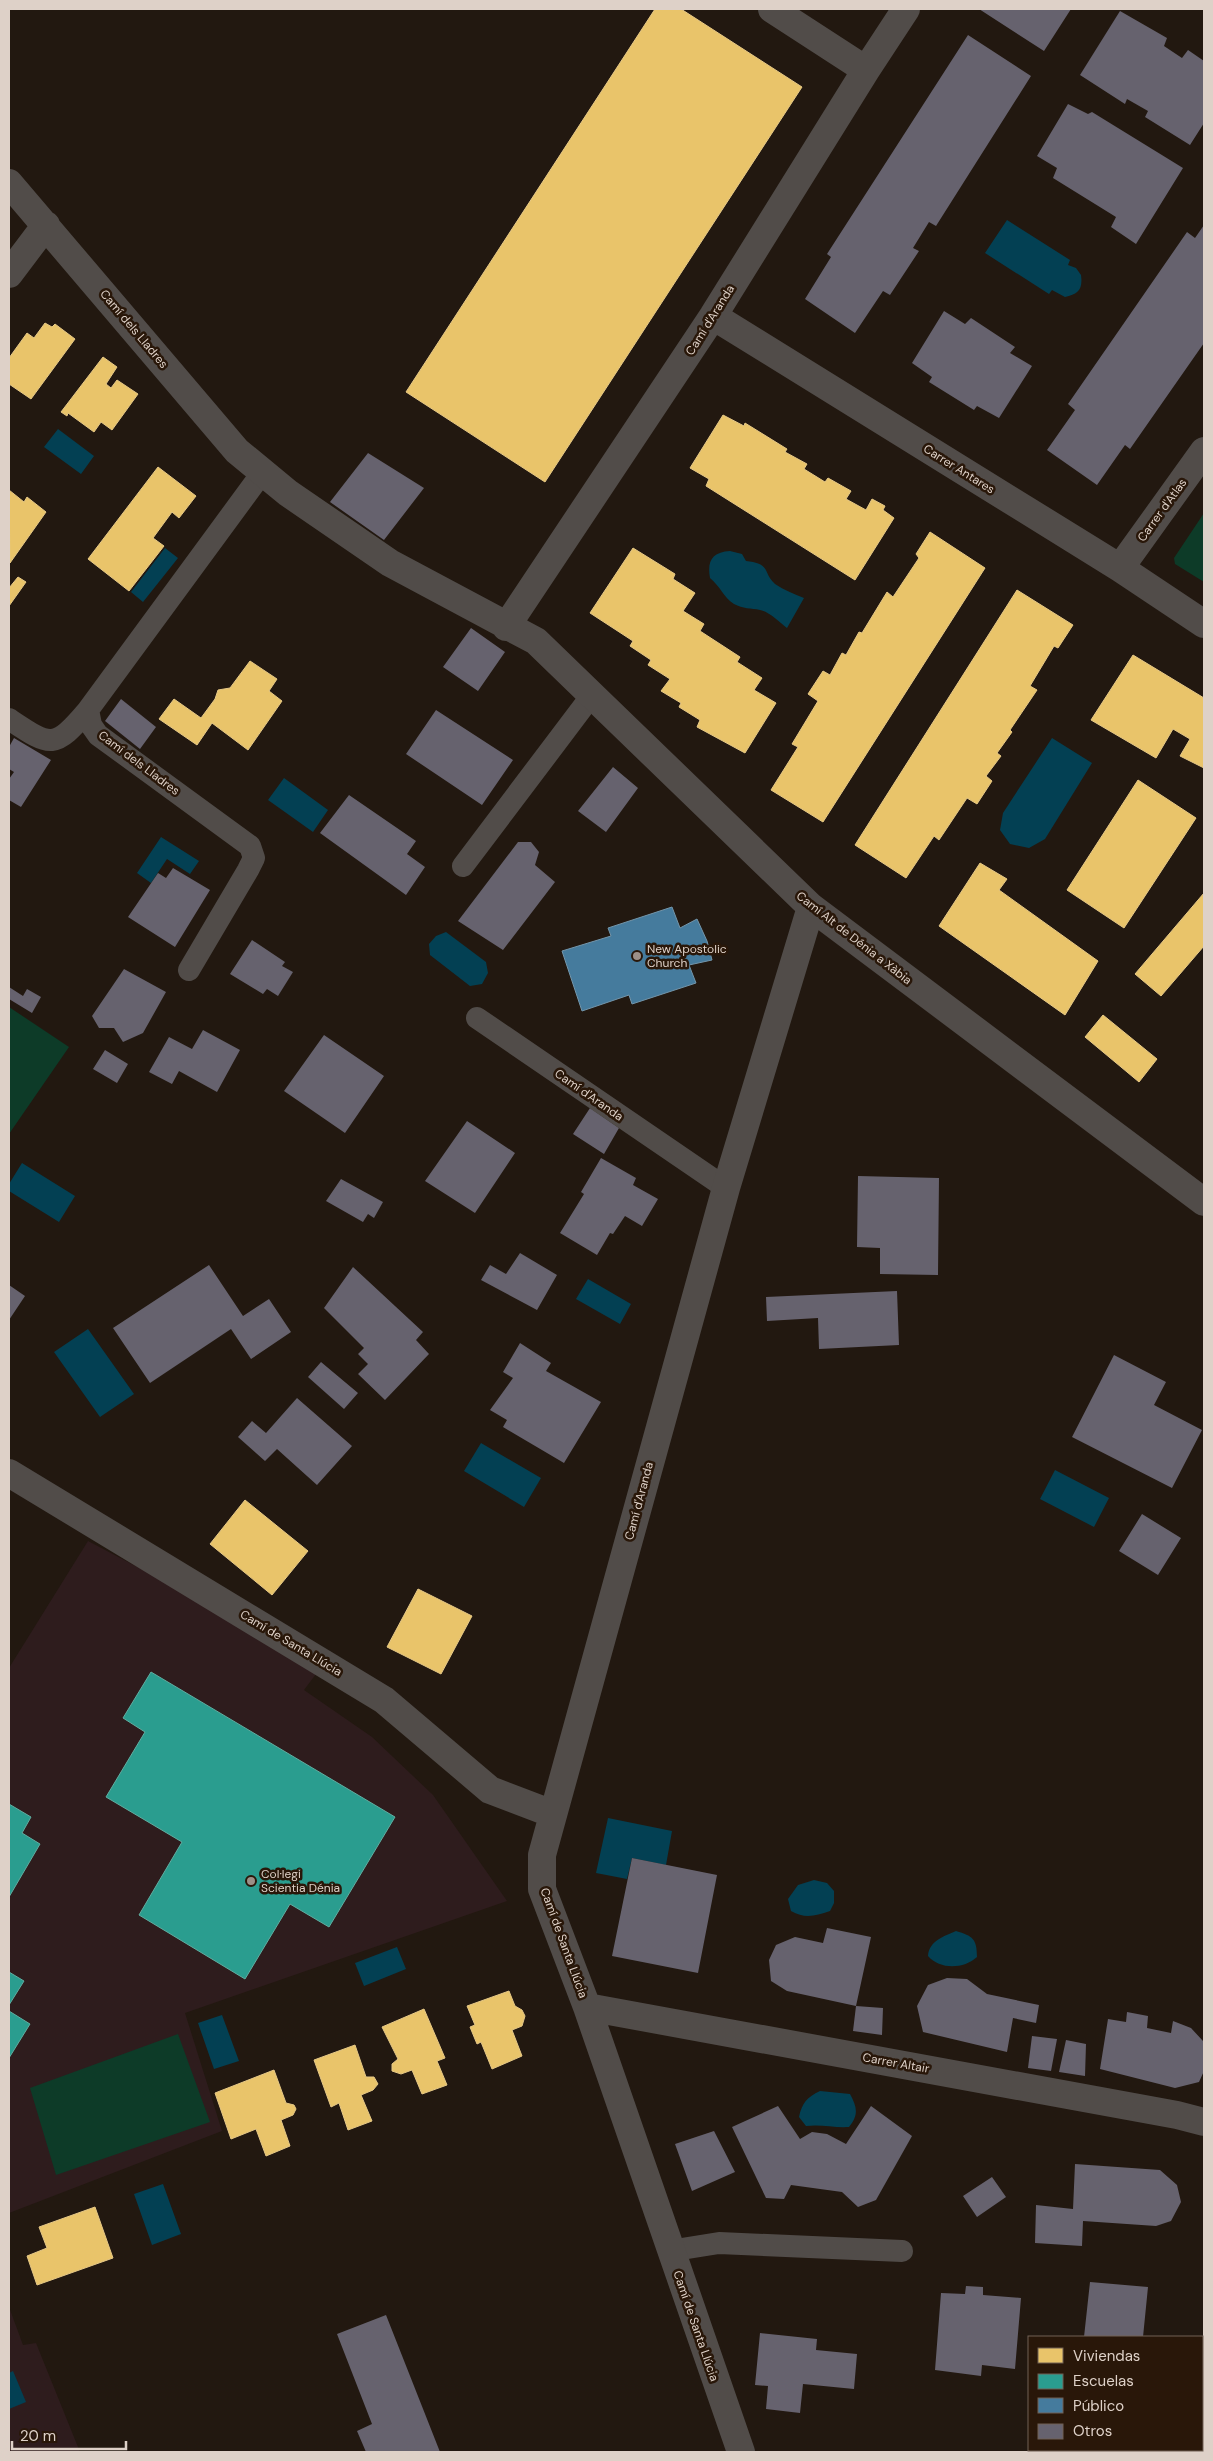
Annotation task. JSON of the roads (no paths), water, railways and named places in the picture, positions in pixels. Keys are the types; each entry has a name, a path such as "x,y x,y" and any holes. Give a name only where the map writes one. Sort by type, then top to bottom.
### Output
{"street":[{"path":"772,9 866,70"},
{"name":"Camí d'Aranda","path":"506,627 713,316 906,9"},
{"name":"Camí dels Lladres","path":"9,182 237,450 262,472 390,563 506,627"},
{"path":"9,274 46,225"},
{"name":"Carrer Antares","path":"713,316 1120,568 1204,624"},
{"name":"Carrer d'Atlas","path":"1120,568 1204,452"},
{"name":"Camí Alt de Dénia a Xàbia","path":"506,627 536,642 811,907 1204,1202"},
{"name":"Camí d'Aranda","path":"553,1814 726,1188 811,907"},
{"name":"Camí de Santa Llúcia","path":"9,1473 384,1700 490,1790 553,1814 542,1854 542,1889 587,2007 669,2251 741,2452"},
{"name":"Carrer Altair","path":"587,2007 1177,2115 1204,2122"}],"lane":[{"path":"9,719 38,738 57,739 68,734 88,710 262,472"},
{"path":"463,866 592,695"},
{"name":"Camí dels Lladres","path":"88,710 91,725 98,735 250,846 254,858 189,970"},
{"name":"Camí d'Aranda","path":"477,1018 726,1188"},
{"path":"669,2251 719,2243 902,2251"}],"water":[{"path":"1007,220 1070,260 1068,265 1076,268 1081,275 1080,288 1076,293 1065,297 1052,290 1049,294 985,253"},
{"path":"58,429 94,456 81,474 44,447"},
{"path":"165,548 178,558 143,602 131,592"},
{"path":"730,551 742,554 746,561 760,564 775,584 804,598 787,628 764,611 737,606 727,598 710,578 709,567 712,559 719,553"},
{"path":"1052,738 1092,763 1045,839 1029,848 1010,844 1000,830 1003,813"},
{"path":"284,778 328,810 313,832 268,800"},
{"path":"161,837 199,861 190,874 167,859 151,883 137,873"},
{"path":"446,932 486,962 488,973 482,984 470,986 430,955 429,944 436,936"},
{"path":"22,1163 75,1196 59,1222 9,1191 9,1184"},
{"path":"588,1279 631,1304 620,1324 576,1299"},
{"path":"88,1329 134,1394 100,1417 54,1352"},
{"path":"481,1443 541,1478 524,1507 464,1471"},
{"path":"1055,1470 1109,1498 1094,1527 1040,1499"},
{"path":"608,1818 672,1831 666,1865 632,1858 627,1879 596,1873"},
{"path":"814,1880 827,1883 834,1891 834,1903 830,1911 810,1916 796,1914 791,1911 788,1899 798,1885"},
{"path":"956,1931 973,1939 977,1957 959,1966 945,1966 933,1961 928,1956 931,1946 942,1937"},
{"path":"397,1947 406,1969 364,1986 355,1963"},
{"path":"222,2015 239,2061 214,2069 198,2023"},
{"path":"820,2091 850,2094 856,2115 849,2127 806,2126 799,2117 802,2108 808,2098"},
{"path":"163,2184 181,2234 152,2245 134,2194"},
{"path":"13,2371 26,2402 9,2409 9,2373"}],"place":[{"name":"New Apostolic Church","path":"637,956"},
{"name":"Col·legi Scientia Dénia","path":"251,1881"}]}
